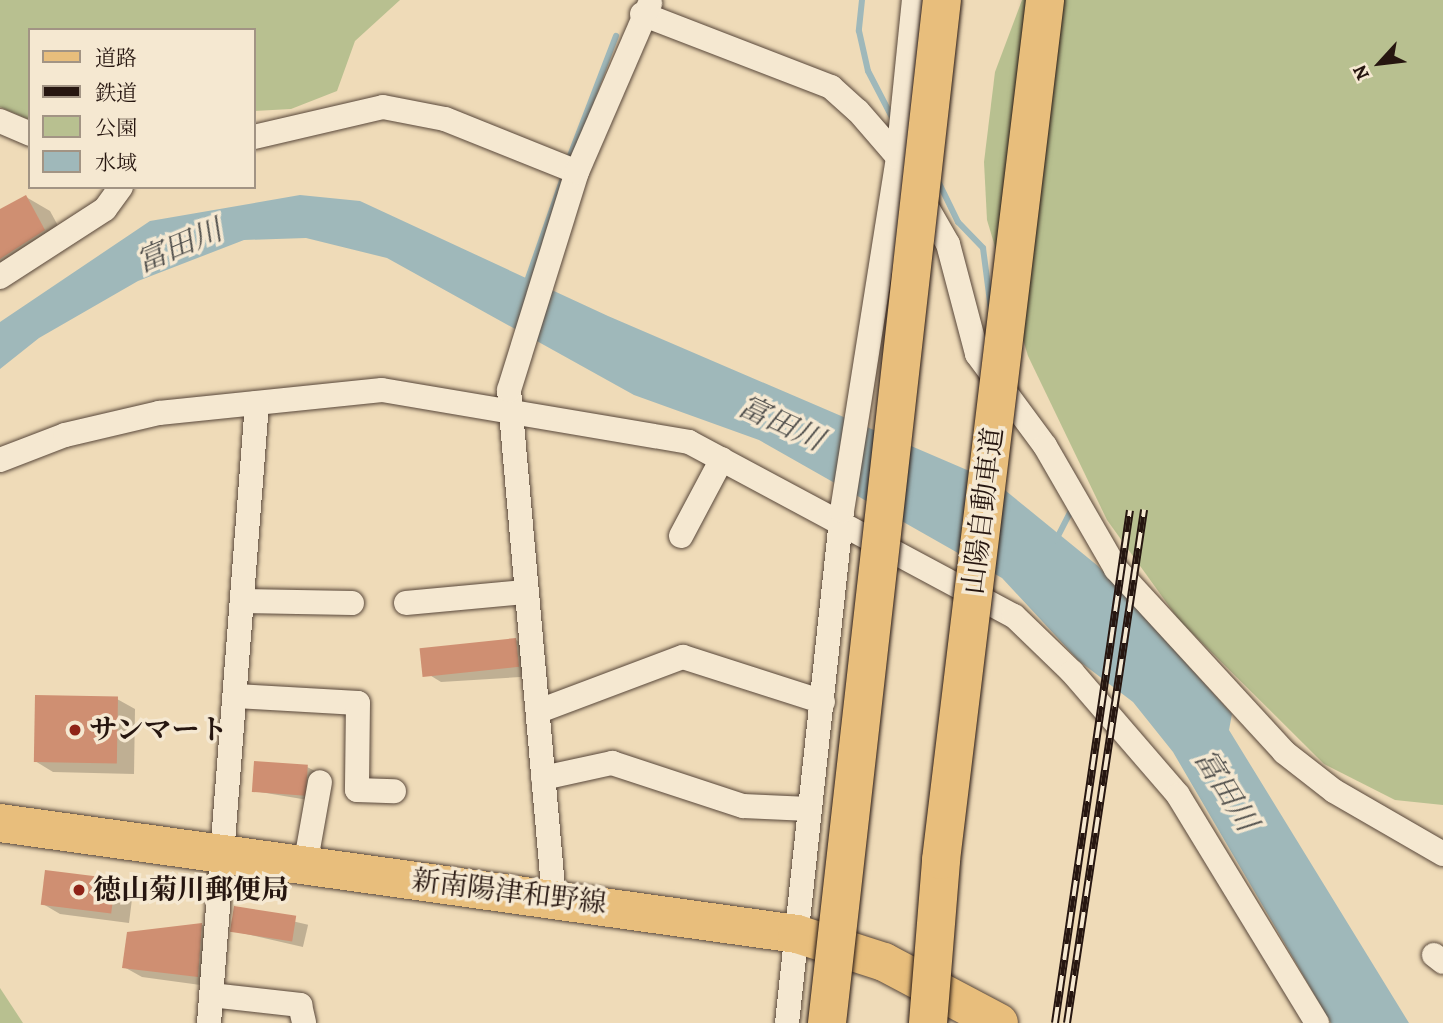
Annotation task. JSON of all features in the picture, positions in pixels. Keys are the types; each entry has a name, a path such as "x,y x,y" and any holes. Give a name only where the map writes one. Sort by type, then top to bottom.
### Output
{"main road":[{"path":"827,1023 942,0"},
{"name":"山陽自動車道","path":"928,1023 941,860 1045,0"},
{"name":"新南陽津和野線","path":"0,823 554,898 797,934 884,962 956,1010 999,1023"}],"street":[{"path":"787,1023 841,518 898,158 914,0"},
{"path":"554,898 509,413 521,345 542,274 577,172 647,7 831,87 898,158 948,244 977,354 1045,446 1116,569 1284,752 1335,791 1443,854"},
{"path":"256,137 383,107 445,119 577,172"},
{"path":"0,121 28,133"},
{"path":"0,277 105,209 120,189"},
{"path":"0,460 65,435 159,413 382,390 509,413 660,434 722,459 841,518 1014,616 1072,672 1178,795 1317,1023"},
{"path":"209,1023 257,403"},
{"path":"681,536 722,459"},
{"path":"406,603 524,592"},
{"path":"243,601 352,603"},
{"path":"538,711 683,657 823,702"},
{"path":"236,696 358,703 357,790 394,791"},
{"path":"543,778 612,764 744,806 809,809"},
{"path":"305,866 320,782"},
{"path":"211,995 300,1004 304,1023"}],"green space":[{"path":"0,0 400,0 355,41 337,91 291,109 256,111 256,28 28,28 28,119 0,107"},
{"path":"1022,0 1443,0 1443,805 1395,800 1324,764 1179,620 1107,520 1028,356 987,220 984,162 995,72"},
{"path":"0,988 23,1023 0,1023"}],"water":[{"name":"富田川","path":"300,195 360,201 608,316 995,482 1098,566 1232,714 1229,730 1409,1023 1331,1023 1173,752 1133,702 1079,661 1002,578 759,440 634,395 387,258 306,238 244,240 138,281 39,338 0,369 0,322 150,221"}],"building":[{"path":"26,195 45,230 0,259 0,209"},
{"path":"516,638 519,667 423,677 420,648"},
{"name":"サンマート","path":"35,695 118,696 117,763 34,762"},
{"path":"254,761 308,765 306,796 252,792"},
{"path":"45,870 115,879 111,913 41,905"},
{"path":"234,906 296,916 292,942 230,932"},
{"path":"202,923 198,977 122,968 127,932"}],"waterway":[{"path":"862,0 859,31 868,71 895,123"},
{"path":"568,161 616,36"},
{"path":"526,284 565,172"},
{"path":"937,179 958,222 983,248 991,310"},
{"path":"1056,540 1073,507"}],"railway":[{"path":"1055,1023 1130,510"},
{"path":"1067,1023 1144,510"}],"place":[{"name":"サンマート","path":"75,730"},
{"name":"徳山菊川郵便局","path":"79,890"}]}
